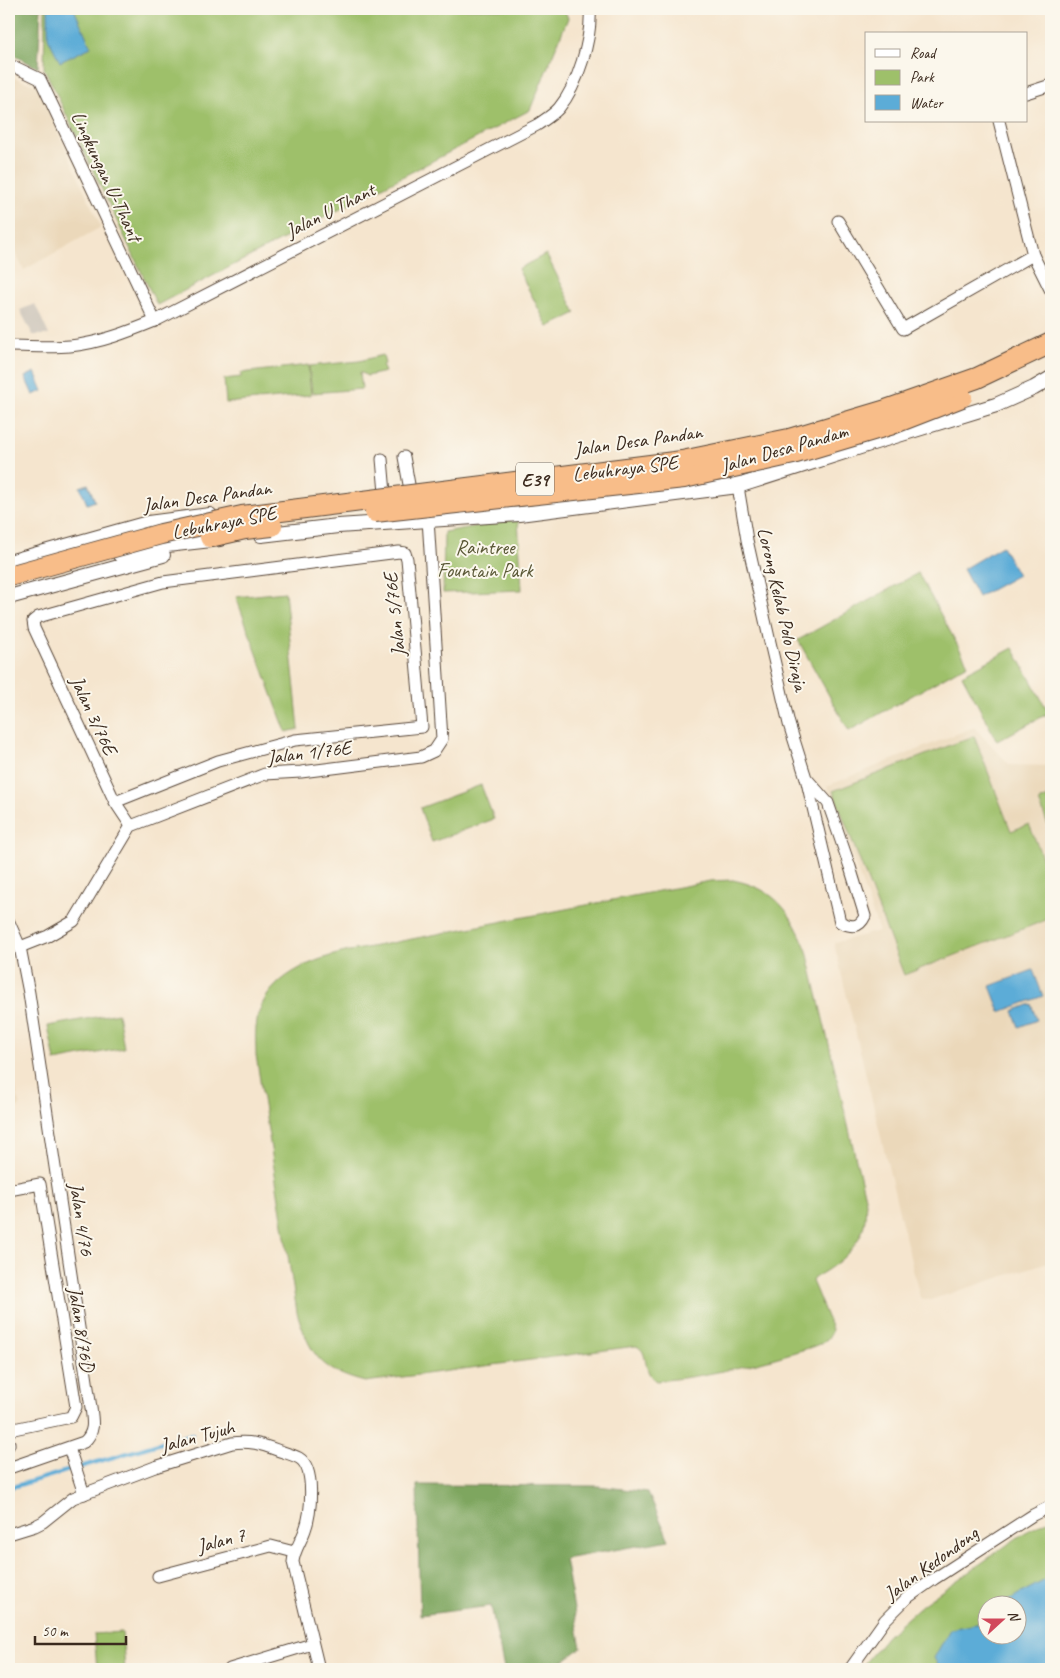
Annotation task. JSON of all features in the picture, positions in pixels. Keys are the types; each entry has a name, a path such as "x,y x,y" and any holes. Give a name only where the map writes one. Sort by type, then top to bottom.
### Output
{"highway":[{"name":"Lebuhraya SPE","path":"9,576 161,534 242,516 682,461 789,439 886,410 977,378 1051,343"},
{"name":"Lebuhraya SPE","path":"9,590 164,548 245,529 684,478 792,454 890,425 990,386 1051,359"}],"street":[{"name":"Jalan U Thant","path":"9,346 72,346 121,335 155,321 537,125 558,108 578,76 587,46 590,9"},
{"name":"Lingkungan U-Thant","path":"9,68 16,67 40,79 155,321"},
{"path":"1028,92 1051,84"},
{"path":"999,122 1033,255 1051,291"},
{"path":"838,222 903,329 1033,255"},
{"name":"Jalan Desa Pandan","path":"9,562 148,523 680,456 731,446 876,407 952,381 1010,356 1051,334"},
{"name":"Jalan Desa Pandam","path":"428,519 518,514 738,486 878,441 996,406 1051,378"},
{"name":"Lorong Kelab Polo Diraja","path":"731,446 747,540 789,724 806,778 840,922 856,927 865,916 850,867 828,803 806,778"},
{"path":"404,457 410,490"},
{"path":"382,459 385,493"},
{"path":"9,586 127,553 167,544 338,526 428,519"},
{"name":"Jalan 1/76E","path":"131,826 265,774 302,772 421,757 434,751 442,739 428,519"},
{"path":"9,597 155,556 274,534"},
{"name":"Jalan 5/76E","path":"38,617 163,582 402,552 405,554 423,726 358,735 295,740 218,761 115,802"},
{"name":"Jalan 3/76E","path":"38,617 33,621 34,628 115,802 131,826"},
{"path":"20,947 48,936 74,921 131,826"},
{"name":"Jalan 4/76","path":"9,922 20,947 31,1002 92,1408 93,1428 90,1437 84,1442 9,1468"},
{"name":"Jalan 8/76D","path":"9,1190 40,1184 76,1407 71,1417 9,1430"},
{"name":"Jalan Tujuh","path":"9,1534 43,1522 73,1498 155,1467 232,1443 254,1442 300,1458 308,1469 310,1484 309,1518 294,1552 292,1562 319,1669"},
{"path":"69,1448 84,1494"},
{"name":"Jalan Kedondong","path":"850,1669 885,1620 908,1598 1033,1514 1051,1506"},
{"name":"Jalan 7","path":"158,1576 271,1546 294,1552"},
{"path":"230,1669 312,1644"}],"shaded area":[{"path":"10,76 37,86 101,227 24,270 9,241"},
{"path":"35,304 49,335 33,335 20,310"},
{"path":"974,727 1010,765 1051,766 1051,1261 930,1300 920,1298 834,943 879,931 827,786"},
{"path":"9,1057 20,1107 9,1109"}],"green space":[{"path":"11,9 41,9 38,68 9,52"},
{"path":"45,9 564,9 568,18 530,110 157,305 44,68"},
{"path":"546,254 576,313 548,327 518,269"},
{"path":"383,355 385,364 382,365 385,372 367,376 360,372 362,389 312,393 309,366 359,361"},
{"path":"308,365 311,395 226,403 224,379 241,377 241,373"},
{"name":"Raintree Fountain Park","path":"518,519 522,590 443,593 444,532"},
{"path":"918,573 968,664 849,731 798,640"},
{"path":"285,592 299,729 286,732 236,597"},
{"path":"1013,648 1049,713 997,741 962,675"},
{"path":"974,736 1011,831 1029,824 1051,880 1051,918 904,975 833,791"},
{"path":"481,785 494,819 432,842 420,808"},
{"path":"1051,796 1051,833 1039,801"},
{"path":"733,880 761,889 781,904 795,925 807,951 866,1202 864,1225 856,1243 844,1257 812,1281 832,1329 829,1337 812,1347 761,1362 709,1374 656,1381 651,1377 643,1352 636,1346 365,1382 338,1372 319,1359 307,1340 297,1312 256,1055 256,1031 259,1012 275,986 287,976 314,961 345,952 710,881"},
{"path":"118,1013 124,1048 55,1061 48,1026"},
{"path":"417,1485 598,1486 648,1492 669,1540 565,1559 581,1648 564,1661 535,1669 504,1669 491,1606 420,1615"},
{"path":"1051,1519 1051,1669 860,1669 887,1636 922,1605 1024,1533"},
{"path":"122,1632 125,1669 97,1669 94,1634"}],"water":[{"path":"48,9 74,9 91,47 60,62 48,38"},
{"path":"35,372 43,391 33,395 25,377"},
{"path":"88,484 95,501 87,504 80,487"},
{"path":"1002,546 1018,575 978,597 963,569"},
{"path":"1033,970 1043,996 1000,1012 990,986"},
{"path":"1031,1004 1037,1020 1019,1027 1013,1011"},
{"path":"1051,1577 1051,1669 940,1669 934,1658 950,1629 978,1624 978,1646 1028,1646 1028,1596 1016,1596"}],"waterway":[{"path":"9,1488 192,1434"}]}
